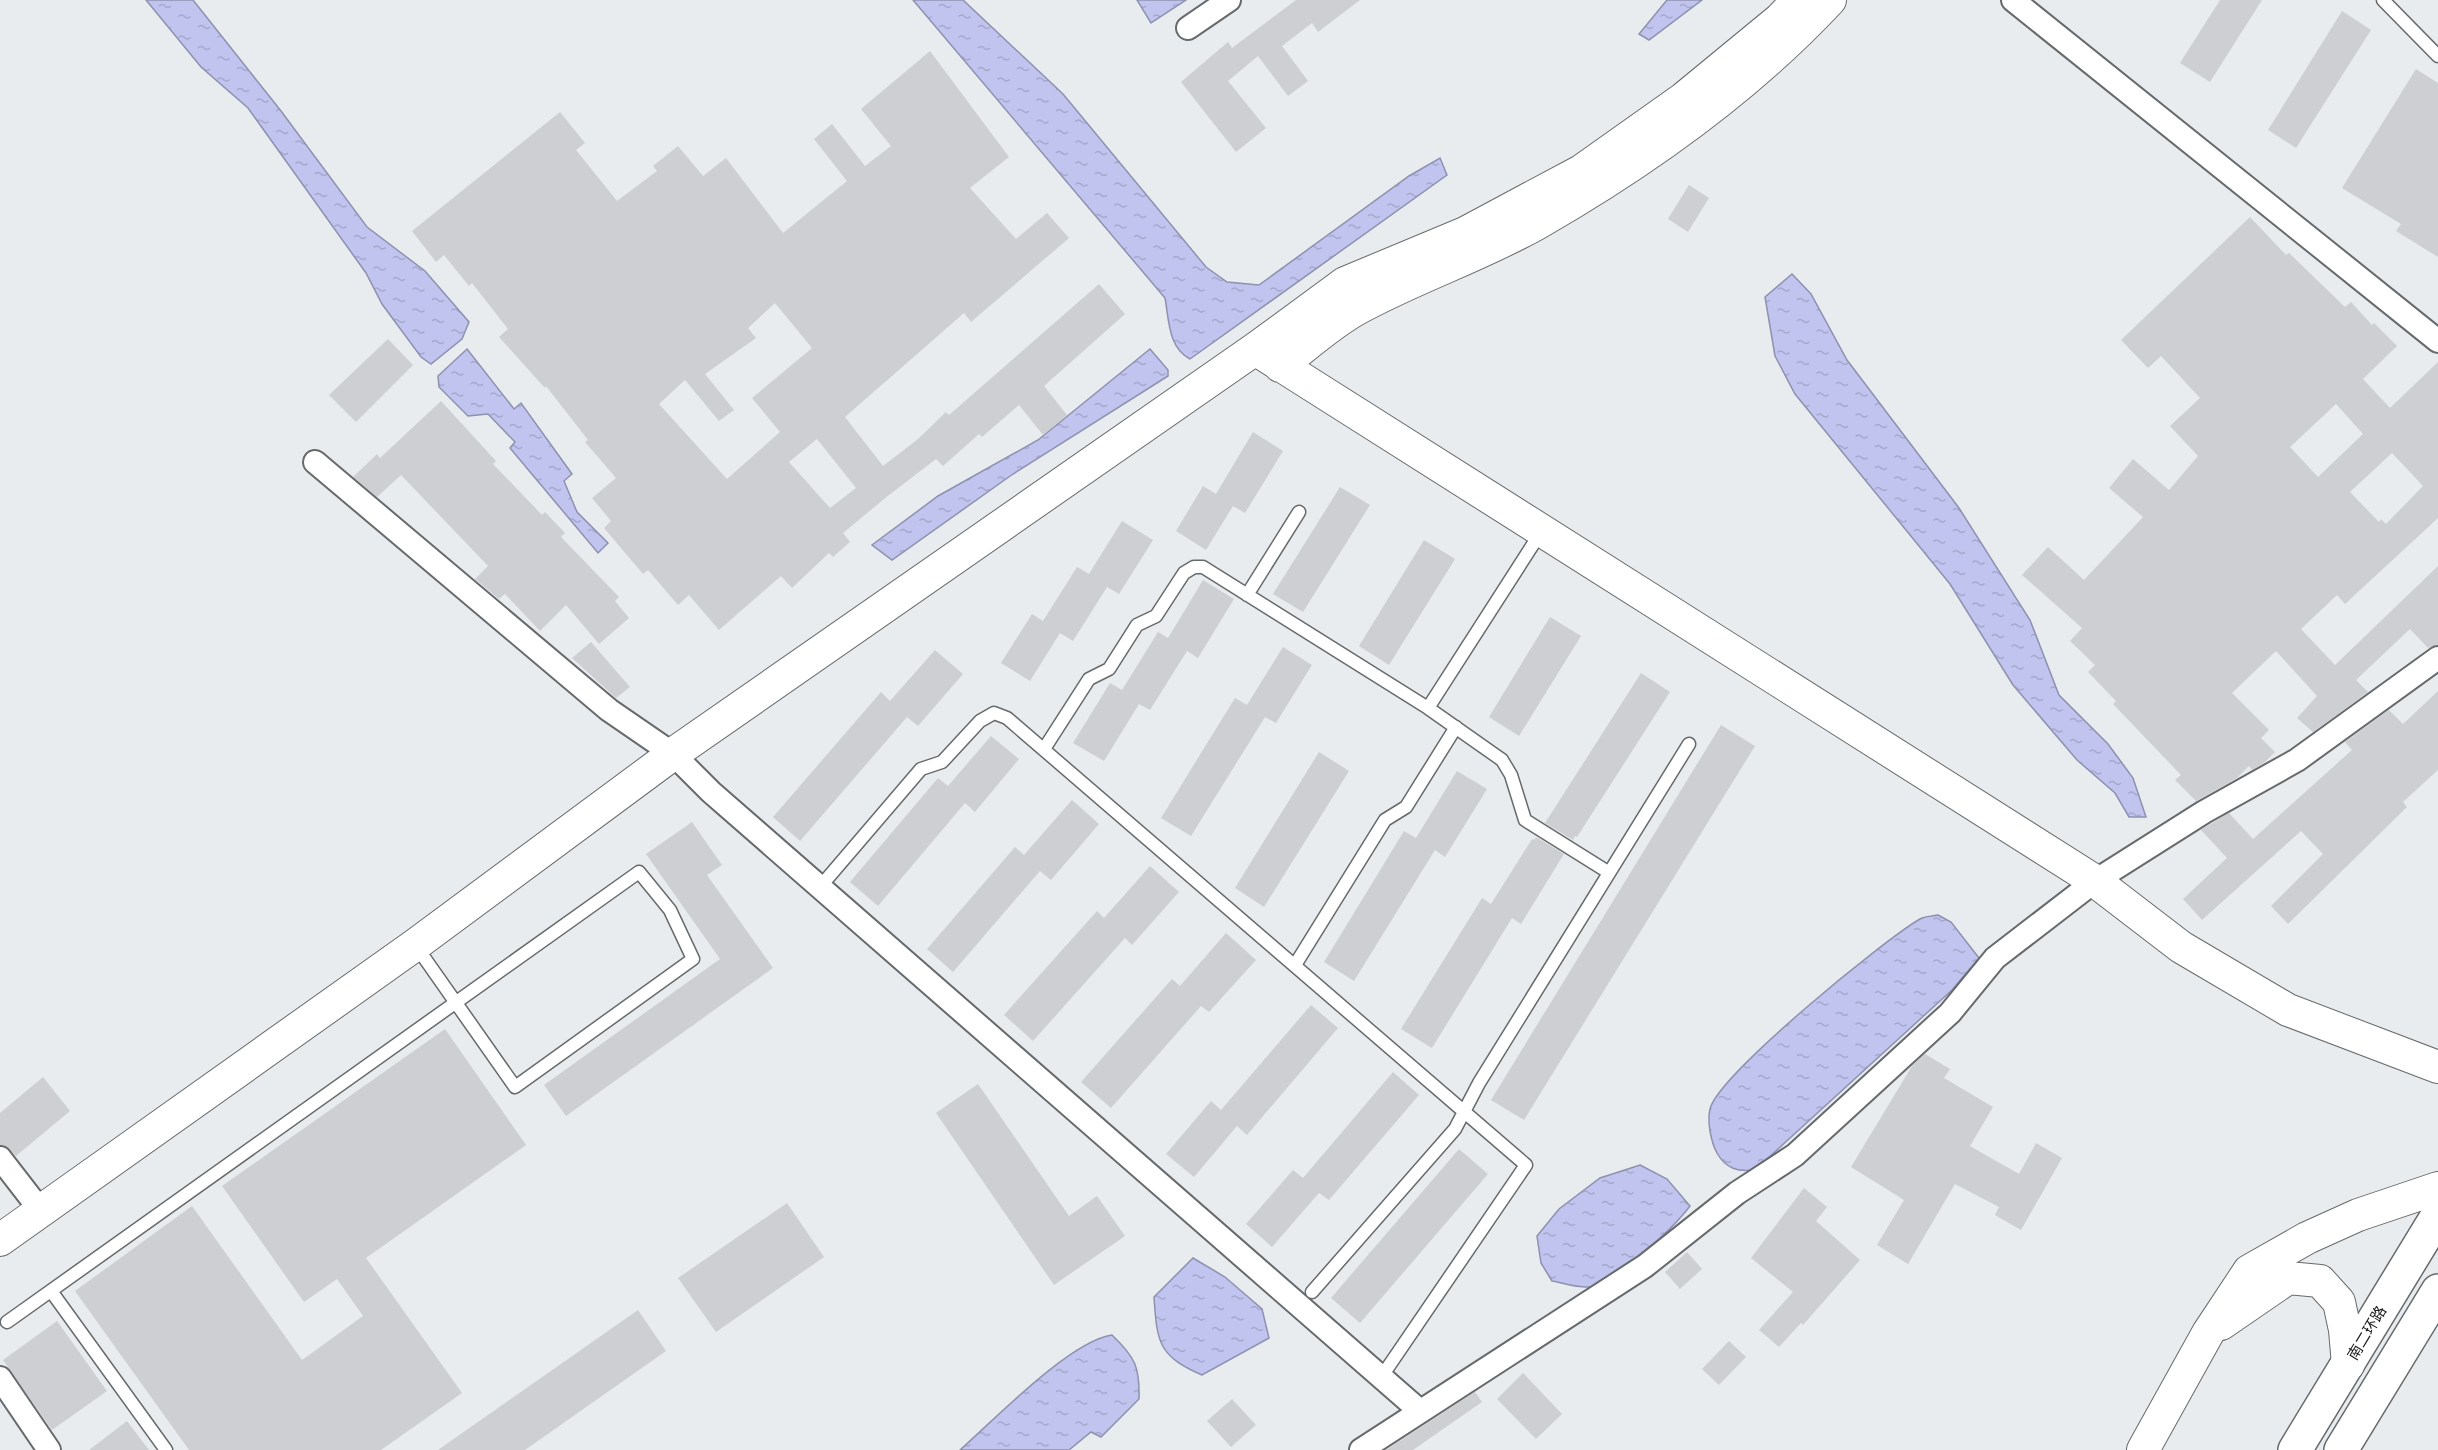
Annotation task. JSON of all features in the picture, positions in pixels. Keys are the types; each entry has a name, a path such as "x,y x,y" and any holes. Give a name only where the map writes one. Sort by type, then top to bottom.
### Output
{"main road":[{"name":"南二环路","path":"2295,1450 2438,1215"},
{"path":"2341,1450 2438,1291"}],"street":[{"path":"1188,28 1229,0"},
{"path":"1267,358 1345,283 1465,234 1581,171 1684,98 1780,19 1798,0"},
{"path":"0,1240 415,945 673,754 1267,358 1356,309 1537,224 1648,154 1699,118 1749,78 1830,0"},
{"path":"2013,0 2438,341"},
{"path":"1267,358 2095,881 2181,946 2288,1010 2438,1067"},
{"path":"315,462 609,710 673,754 711,792 1382,1376 1419,1411"},
{"path":"1361,1450 1645,1266 1737,1193 1796,1155 1950,1013 1995,958 2095,881 2204,812 2297,760 2438,658"},
{"path":"0,1158 41,1211"},
{"path":"2143,1450 2208,1333 2249,1271 2307,1238 2358,1215 2438,1188"},
{"path":"2208,1333 2288,1278 2320,1281 2339,1302 2345,1330 2348,1365"},
{"path":"0,1378 49,1450"}],"lane":[{"path":"2384,0 2438,57"},
{"path":"1247,595 1299,512"},
{"path":"1428,708 1541,531"},
{"path":"1044,749 1089,679 1109,669 1137,626 1156,616 1184,573 1194,567 1203,567 1428,708 1502,759 1511,775 1525,820 1608,872"},
{"path":"820,887 921,769 942,762 980,721 994,713 1007,718 1526,1165 1382,1376"},
{"path":"1295,965 1385,820 1406,807 1456,728"},
{"path":"1312,1292 1455,1129 1608,872 1689,744"},
{"path":"7,1322 454,1002 639,872 670,910 693,959 514,1087 454,1002 415,945"},
{"path":"51,1291 166,1450"}],"water":[{"path":"146,0 193,0 281,111 367,227 425,271 469,322 462,339 431,364 421,357 382,304 366,273 248,108 201,67"},
{"path":"913,0 963,0 1063,94 1206,267 1227,282 1259,285 1409,176 1440,158 1447,175 1190,359 1177,348 1173,340 1165,298"},
{"path":"1137,0 1186,0 1151,23"},
{"path":"1667,0 1702,0 1649,40 1639,34"},
{"path":"1792,274 1811,294 1847,360 1959,508 2030,620 2059,695 2108,744 2133,778 2146,817 2129,817 2115,793 2077,760 2013,685 1950,584 1795,394 1775,356 1765,297"},
{"path":"467,349 514,409 521,403 572,474 564,481 577,512 608,543 598,553 510,448 515,442 488,414 468,416 439,387 438,376"},
{"path":"1150,349 1168,370 1168,376 1013,474 892,560 872,545 938,496 1038,440"},
{"path":"1938,915 1951,922 1979,958 1952,990 1755,1170 1738,1170 1724,1163 1715,1148 1709,1126 1710,1109 1720,1092 1771,1039 1840,979 1920,919"},
{"path":"1640,1165 1667,1179 1690,1206 1671,1227 1628,1266 1600,1284 1585,1287 1552,1281 1541,1263 1537,1236 1559,1209 1600,1178"},
{"path":"1193,1258 1225,1277 1262,1309 1269,1338 1202,1375 1187,1368 1168,1354 1159,1336 1155,1312 1154,1297"},
{"path":"1112,1335 1131,1356 1137,1370 1139,1399 1101,1437 1091,1432 1069,1450 960,1450 1054,1366 1095,1340"}],"building":[{"path":"1296,0 1360,0 1318,32 1312,23 1282,46 1308,81 1288,96 1258,56 1228,81 1266,128 1236,152 1181,82 1228,42 1232,48"},
{"path":"2220,0 2262,0 2210,82 2180,63"},
{"path":"2342,11 2371,30 2296,148 2268,130"},
{"path":"930,51 1009,157 970,188 1016,239 1047,213 1069,238 971,322 964,313 845,417 883,466 918,439 946,412 949,415 1099,284 1125,314 1044,386 1067,415 1043,435 1019,405 982,437 979,434 943,466 936,459 889,495 843,533 850,542 833,557 829,553 792,588 781,576 719,630 689,595 678,605 648,570 643,574 604,528 611,521 592,498 616,478 585,442 588,440 546,386 545,388 499,337 508,329 472,283 469,286 444,255 436,262 412,231 560,112 585,143 576,150 617,201 657,171 653,166 678,146 703,176 726,158 783,233 847,181 814,139 832,124 865,166 891,146 861,109","holes":["775,303 812,348 752,398 780,432 727,479 659,404 685,380 719,421 734,410 705,374 756,338 748,328","817,439 856,488 830,508 789,462"]},
{"path":"2416,69 2438,83 2438,257 2396,231 2401,224 2342,188"},
{"path":"1689,185 1709,198 1688,232 1668,219"},
{"path":"2250,217 2286,255 2289,253 2345,307 2351,302 2372,325 2374,323 2397,346 2363,379 2390,408 2438,362 2438,518 2345,604 2337,595 2301,629 2335,665 2438,566 2438,645 2428,648 2410,629 2356,680 2368,692 2313,732 2297,718 2317,696 2276,651 2232,693 2269,730 2261,738 2275,752 2265,762 2252,770 2249,766 2237,778 2196,801 2175,780 2181,775 2113,704 2116,701 2088,672 2095,665 2070,641 2082,628 2022,575 2048,547 2084,580 2143,517 2109,488 2133,459 2169,490 2198,456 2170,426 2200,398 2161,356 2148,368 2121,340","holes":["2336,404 2363,434 2318,477 2290,447","2392,453 2423,486 2386,524 2381,519 2379,522 2350,492"]},
{"path":"388,339 413,365 356,422 329,395"},
{"path":"441,401 496,461 493,464 542,515 545,512 565,533 561,537 619,597 615,601 629,618 599,644 566,605 540,631 505,594 499,599 475,579 488,566 401,475 377,497 353,477 377,454 380,458"},
{"path":"1253,432 1283,451 1245,513 1233,506 1206,550 1176,531 1203,486 1216,494"},
{"path":"1340,487 1370,505 1303,612 1273,594"},
{"path":"1122,521 1153,540 1119,594 1107,587 1073,641 1060,633 1030,681 1001,663 1032,614 1043,621 1077,567 1089,574"},
{"path":"1424,540 1455,559 1389,665 1359,646"},
{"path":"1203,580 1234,599 1198,658 1187,651 1150,710 1139,704 1104,761 1073,743 1110,683 1122,690 1158,632 1168,638"},
{"path":"1550,617 1581,636 1519,736 1489,717"},
{"path":"591,642 630,687 616,698 572,658"},
{"path":"1283,647 1312,665 1276,723 1265,717 1191,836 1161,818 1235,698 1247,705"},
{"path":"935,650 963,674 918,726 907,717 800,841 773,817 881,692 890,701"},
{"path":"1641,673 1670,692 1573,840 1545,823"},
{"path":"2438,691 2438,770 2403,802 2407,807 2288,924 2271,906 2323,854 2301,831 2202,920 2183,899 2227,858 2201,830 2229,813 2253,839 2352,750 2345,742 2389,710 2403,724"},
{"path":"1721,725 1755,746 1524,1120 1491,1100"},
{"path":"991,736 1019,759 975,812 965,803 878,906 850,882 938,778 948,786"},
{"path":"1319,752 1349,771 1264,907 1235,888"},
{"path":"1457,771 1487,789 1445,857 1435,850 1354,981 1324,962 1404,831 1416,838"},
{"path":"1072,800 1099,824 1051,880 1040,871 953,972 927,949 1015,847 1024,855"},
{"path":"692,822 722,865 707,875 773,968 566,1116 544,1085 720,959 646,854"},
{"path":"1536,837 1564,854 1521,924 1512,918 1432,1048 1401,1029 1482,898 1491,904 1532,839"},
{"path":"1150,866 1179,892 1132,945 1125,938 1033,1041 1004,1015 1097,911 1104,918"},
{"path":"1226,933 1256,960 1209,1012 1201,1006 1111,1108 1081,1082 1172,979 1180,986"},
{"path":"1311,1005 1338,1028 1247,1135 1237,1126 1194,1177 1166,1154 1211,1101 1221,1110"},
{"path":"445,1029 526,1145 366,1258 462,1393 381,1450 189,1450 75,1291 192,1206 302,1360 363,1316 337,1279 304,1302 222,1186"},
{"path":"1925,1054 1950,1069 1944,1078 1993,1107 1970,1146 2019,1174 2036,1143 2062,1158 2021,1230 1995,1215 1999,1207 1955,1184 1908,1264 1877,1245 1904,1200 1851,1167 1912,1066"},
{"path":"1393,1072 1419,1095 1329,1200 1319,1193 1272,1247 1246,1224 1293,1170 1303,1178"},
{"path":"43,1077 70,1111 16,1156 6,1146 0,1145 0,1113"},
{"path":"978,1084 1069,1216 1097,1196 1125,1236 1054,1285 936,1113"},
{"path":"1459,1149 1488,1174 1360,1323 1331,1298"},
{"path":"1804,1188 1827,1207 1816,1221 1860,1260 1803,1325 1801,1323 1779,1347 1759,1330 1793,1292 1751,1258"},
{"path":"787,1203 824,1257 716,1332 678,1278"},
{"path":"1687,1252 1702,1269 1680,1289 1665,1272"},
{"path":"638,1310 666,1351 525,1450 438,1450"},
{"path":"57,1321 107,1391 52,1430 3,1360"},
{"path":"1729,1341 1746,1357 1719,1385 1702,1369"},
{"path":"1523,1373 1562,1414 1536,1439 1497,1399"},
{"path":"1475,1392 1482,1402 1413,1450 1386,1450"},
{"path":"1232,1399 1256,1425 1231,1447 1207,1421"},
{"path":"127,1421 149,1450 89,1450"}]}
